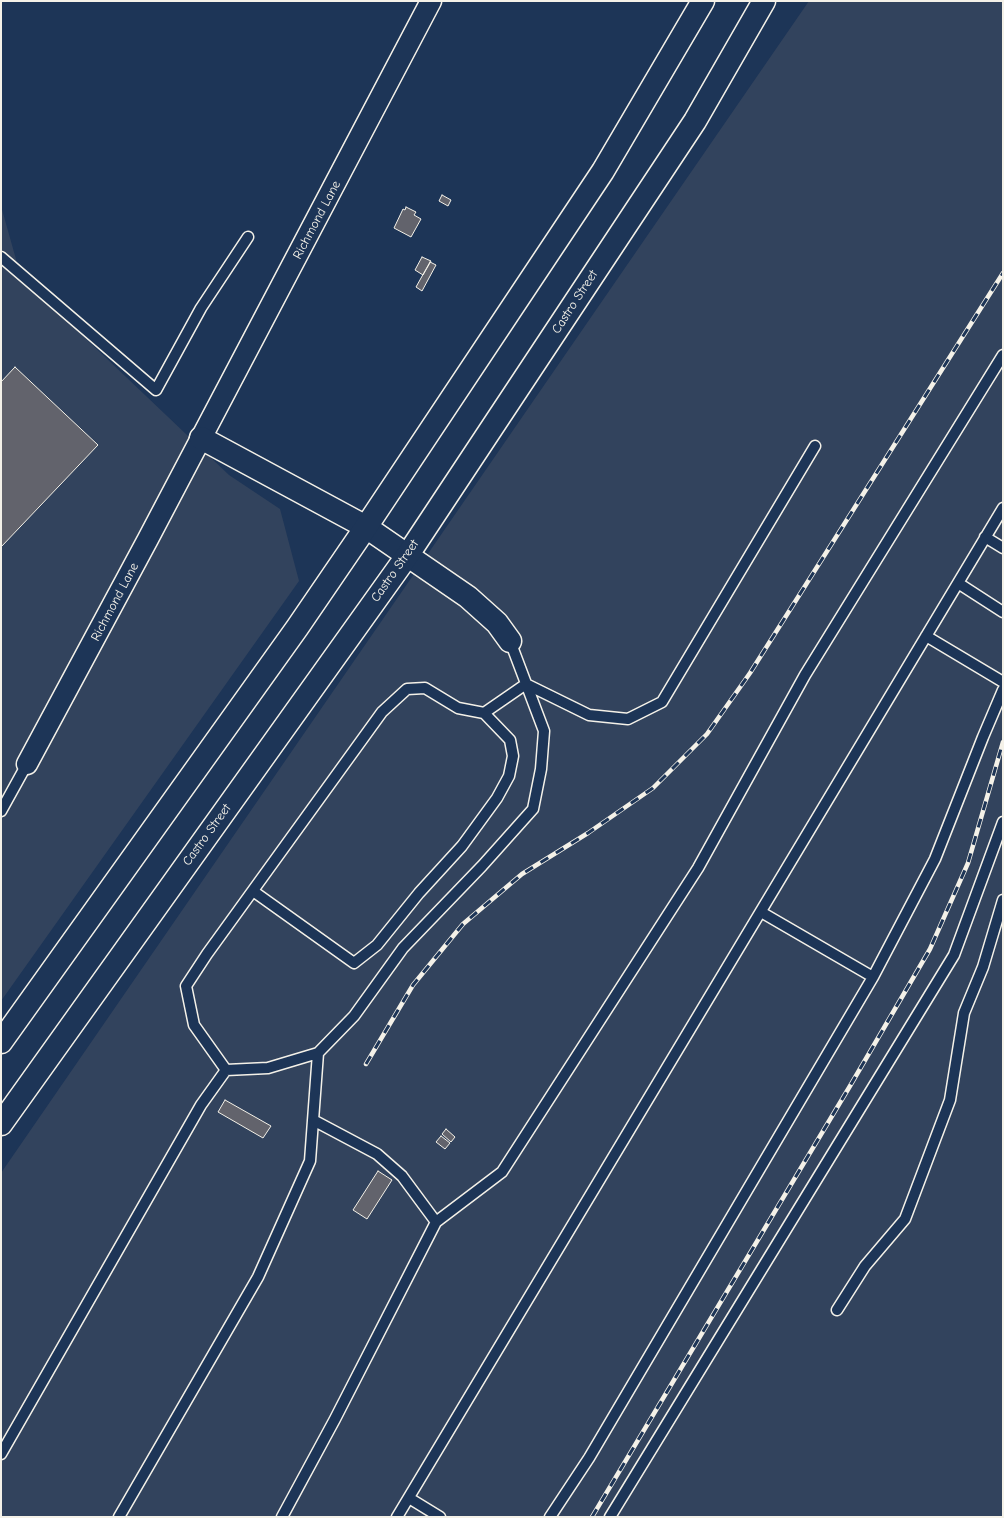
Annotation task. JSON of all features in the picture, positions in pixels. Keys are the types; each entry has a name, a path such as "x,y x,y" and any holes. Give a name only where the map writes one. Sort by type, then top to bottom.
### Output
{"main road":[{"path":"1,1042 297,628 366,526 603,171 702,1"},
{"name":"Castro Street","path":"1,1124 407,556 695,121 764,1"},
{"path":"201,438 366,526 468,597 497,623 510,641"}],"street":[{"name":"Richmond Lane","path":"27,764 148,539 431,1"}],"lane":[{"path":"1,257 156,390 201,308 248,237"},
{"path":"282,1517 336,1419 436,1222 502,1172 698,868 805,675 1003,355"},
{"path":"526,684 589,715 628,719 662,702 814,446"},
{"path":"397,1517 1003,508"},
{"path":"985,537 1003,548"},
{"path":"958,583 1003,612"},
{"path":"926,636 1003,682"},
{"path":"226,1070 268,1068 318,1053 354,1016 403,948 482,866 533,809 541,768 544,731 510,641"},
{"path":"484,713 526,684"},
{"path":"226,1070 194,1025 186,986 253,891 382,712 407,689 425,688 458,708 484,713 510,740 514,756 509,776 498,798 462,846 419,893 377,945 354,963 253,891"},
{"path":"550,1517 589,1458 873,977 935,859 1003,690"},
{"path":"1,811 27,764"},
{"path":"610,1517 954,955 1003,822"},
{"path":"837,1310 865,1266 905,1219 950,1100 964,1013 983,967 1003,900"},
{"path":"761,912 873,977"},
{"path":"119,1517 258,1277 310,1161 318,1053"},
{"path":"1,1454 201,1105 226,1070"},
{"path":"313,1120 377,1154 402,1176 436,1222"},
{"path":"409,1498 440,1517"}],"shaded area":[{"path":"809,1 1003,1 1003,1517 1,1517 1,1173"},
{"path":"1,206 21,277 229,475 280,509 299,581 1,1001"}],"building":[{"path":"442,195 451,200 448,206 439,201"},
{"path":"406,207 416,212 414,215 421,219 411,237 394,228 403,209 405,210"},
{"path":"422,257 431,261 423,275 415,270"},
{"path":"430,262 436,265 422,291 416,287"},
{"path":"15,367 98,445 1,547 1,382"},
{"path":"225,1100 271,1126 263,1138 218,1112"},
{"path":"446,1129 455,1137 451,1142 442,1134"},
{"path":"441,1136 450,1143 445,1149 436,1142"},
{"path":"378,1171 392,1180 367,1219 353,1210"}],"railway":[{"path":"366,1064 413,985 463,924 522,874 588,833 653,788 707,734 750,673 1003,273"},
{"path":"592,1517 850,1086 930,949 968,863 1003,742"}]}
